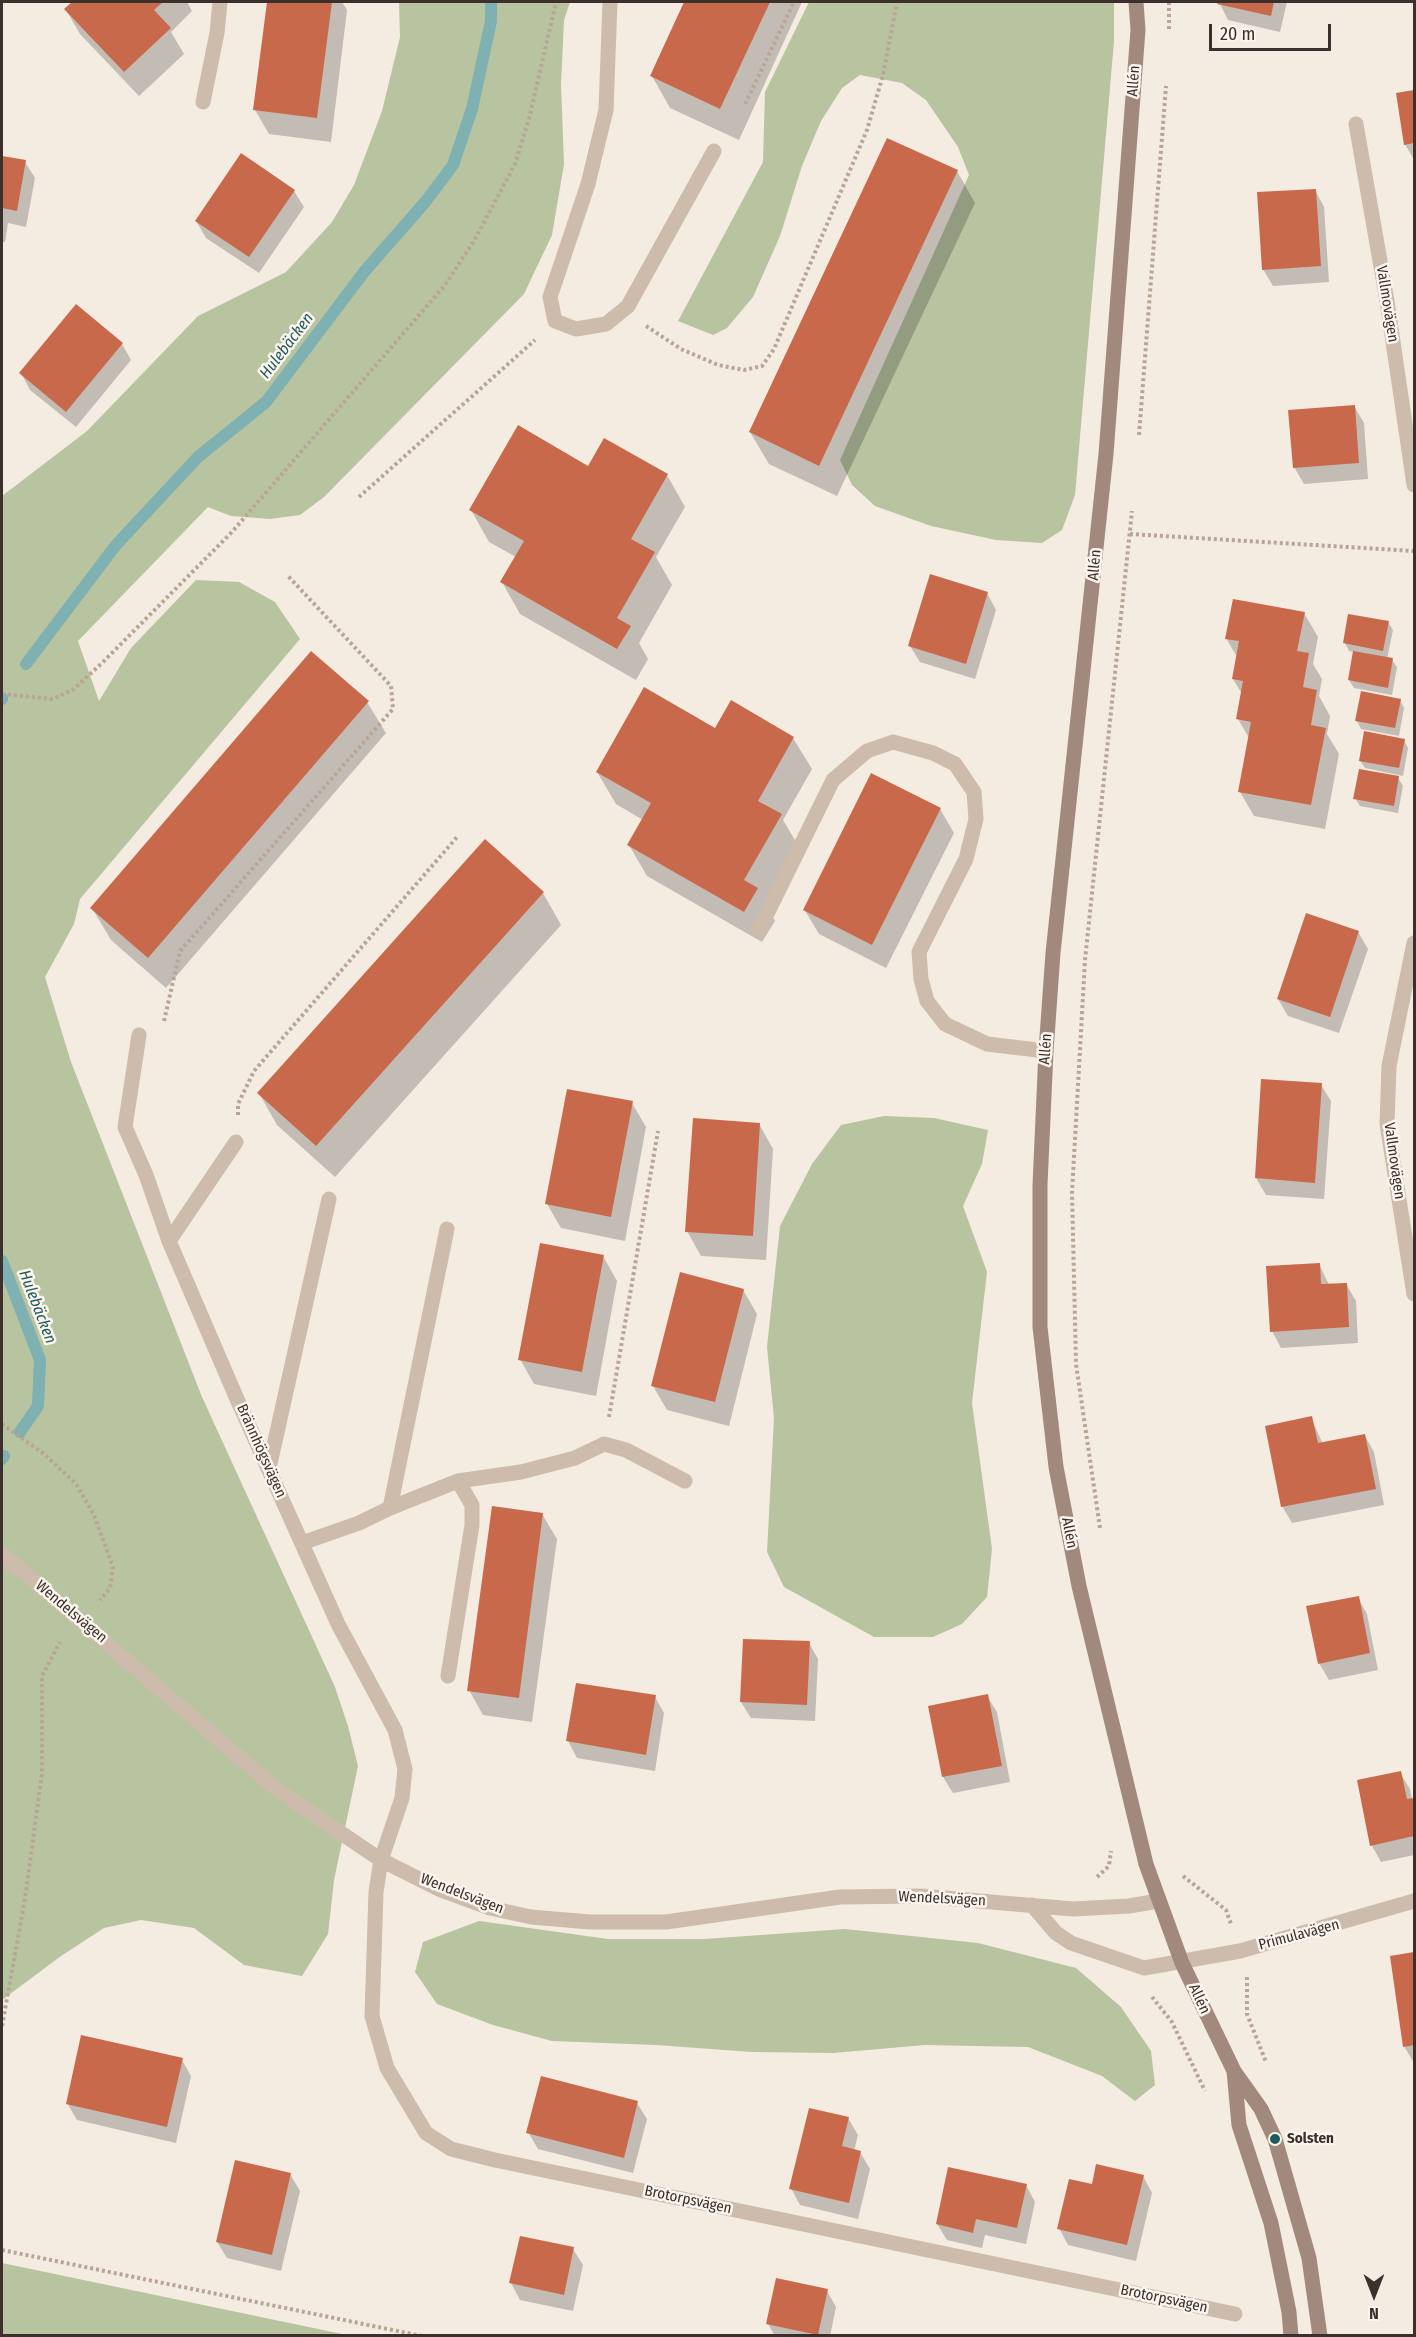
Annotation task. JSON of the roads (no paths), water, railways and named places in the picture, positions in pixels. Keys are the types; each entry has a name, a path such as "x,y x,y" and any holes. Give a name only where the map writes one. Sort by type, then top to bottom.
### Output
{"street":[{"path":"203,102 217,33 220,2"},
{"path":"610,2 606,110 588,184 552,288 550,297 555,321 576,329 606,324 628,306 714,151"},
{"name":"Allén","path":"1136,2 1136,52 1106,454 1053,953 1040,1185 1041,1339 1056,1467 1073,1554 1138,1831 1158,1901 1182,1963 1234,2071 1262,2109 1278,2149 1309,2258 1320,2336"},
{"name":"Vallmovägen","path":"1356,124 1387,301 1414,485"},
{"path":"759,930 833,780 867,751 893,742 933,753 955,764 974,792 976,819 966,859 919,952 921,979 927,1001 945,1024 987,1044 1046,1052"},
{"name":"Vallmovägen","path":"1414,943 1410,992 1389,1066 1388,1124 1414,1294"},
{"name":"Brännhögsvägen","path":"139,1035 125,1127 146,1175 169,1241 338,1624 395,1730 405,1769 402,1798 381,1860"},
{"path":"169,1241 236,1142"},
{"path":"269,1468 329,1199"},
{"path":"390,1508 447,1229"},
{"path":"302,1543 359,1523 458,1480 521,1472 575,1458 604,1444 626,1450 685,1480"},
{"path":"448,1676 472,1525 472,1505 458,1480"},
{"name":"Wendelsvägen","path":"2,1554 276,1789 381,1860 441,1890 490,1908 531,1917 591,1922 666,1922 840,1897 921,1896 1095,1909 1158,1901"},
{"name":"Brotorpsvägen","path":"381,1860 371,1972 372,2016 387,2068 426,2133 451,2150 1235,2314"},
{"name":"Primulavägen","path":"1182,1963 1240,1951 1414,1901"},
{"path":"1032,1905 1056,1933 1071,1943 1095,1953 1144,1968 1182,1963"},
{"name":"Allén","path":"1234,2071 1239,2125 1271,2223 1289,2312 1291,2336"}],"waterway":[{"name":"Hulebäcken","path":"26,664 116,545 198,457 266,402 364,272 426,201 453,165 472,109 491,21 491,2"},
{"name":"Hulebäcken","path":"2,1261 40,1360 38,1406 20,1432"}],"place":[{"name":"Solsten","path":"1275,2139"}]}
